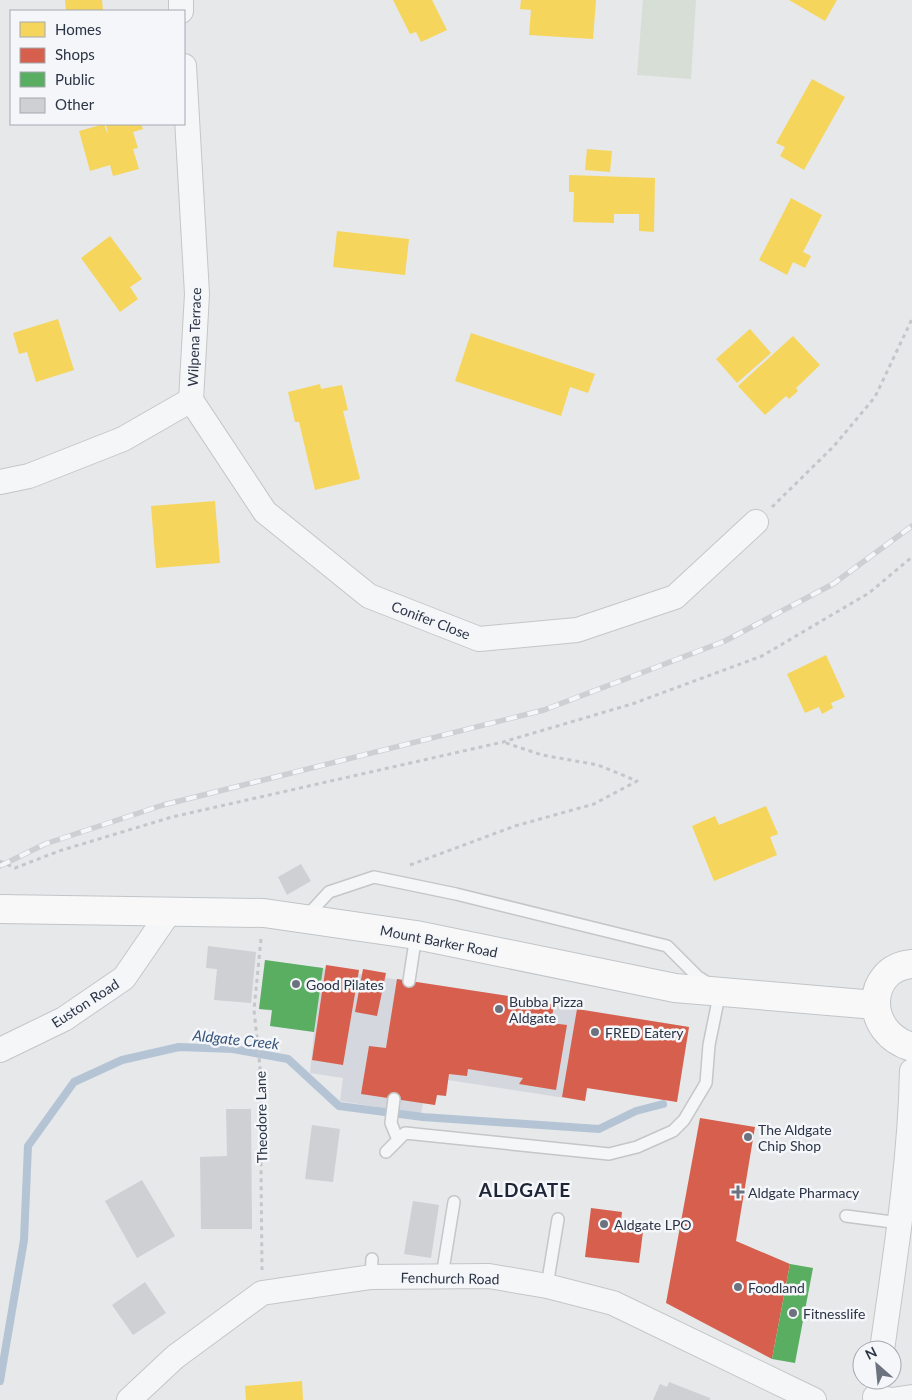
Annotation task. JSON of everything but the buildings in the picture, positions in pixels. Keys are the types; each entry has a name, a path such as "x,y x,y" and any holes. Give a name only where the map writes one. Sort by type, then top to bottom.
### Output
{"main road":[{"name":"Mount Barker Road","path":"0,909 264,913 416,934 675,988 875,1005"},
{"path":"912,964 894,970 884,979 875,1005 880,1025 886,1032 893,1039 912,1046"}],"street":[{"name":"Wilpena Terrace","path":"0,482 28,476 123,439 191,400 197,294 185,84"},
{"name":"Conifer Close","path":"191,400 265,512 369,596 479,639 577,630 675,596 756,522"},
{"name":"Euston Road","path":"0,1050 64,1019 124,978 170,911"},
{"path":"883,1340 900,1223 908,1146 912,1071"},
{"name":"Fenchurch Road","path":"129,1400 175,1356 262,1293 371,1268 442,1276 488,1276 547,1286 613,1303 814,1400"},
{"path":"875,1392 892,1400 912,1397"}],"lane":[{"path":"306,918 329,892 374,877 456,894 667,946 698,976 720,992 708,1045 706,1083 684,1120 673,1130 665,1134 637,1147 609,1154 406,1133 386,1152"},
{"path":"409,981 416,934"},
{"path":"394,1099 391,1123 398,1140"},
{"path":"442,1276 454,1202"},
{"path":"846,1216 900,1223"},
{"path":"547,1286 558,1219"}],"path":[{"path":"756,522 834,446 875,397 912,319"},
{"path":"0,861 15,868 59,851 172,816 503,742 632,704 762,656 869,593 912,557"},
{"path":"374,877 515,826 594,804 637,781 598,765 542,755 503,742"},
{"name":"Theodore Lane","path":"262,1293 260,1067 259,1038 254,1010 264,913"}],"shaded area":[{"path":"643,0 696,0 691,79 637,75"},
{"path":"265,960 535,1000 554,1005 689,1027 677,1102 588,1088 585,1101 448,1080 437,1095 435,1105 423,1103 421,1114 340,1101 343,1078 310,1073 314,1032 270,1026 272,1011 259,1009"}],"waterway":[{"name":"Aldgate Creek","path":"0,1381 24,1240 28,1146 74,1082 122,1060 179,1047 233,1049 288,1059 339,1106 423,1117 599,1129 636,1111 663,1104"}],"railway":[{"path":"0,866 45,844 163,805 544,710 725,641 833,584 912,526"}],"place":[{"name":"Good Pilates","path":"296,984"},
{"name":"Bubba Pizza Aldgate","path":"499,1009"},
{"name":"FRED Eatery","path":"595,1032"},
{"name":"The Aldgate Chip Shop","path":"748,1137"},
{"name":"Aldgate Pharmacy","path":"738,1192"},
{"name":"Aldgate LPO","path":"604,1224"},
{"name":"Foodland","path":"738,1287"},
{"name":"Fitnesslife","path":"793,1313"}],"district":[{"name":"ALDGATE","path":"525,1189"}]}
